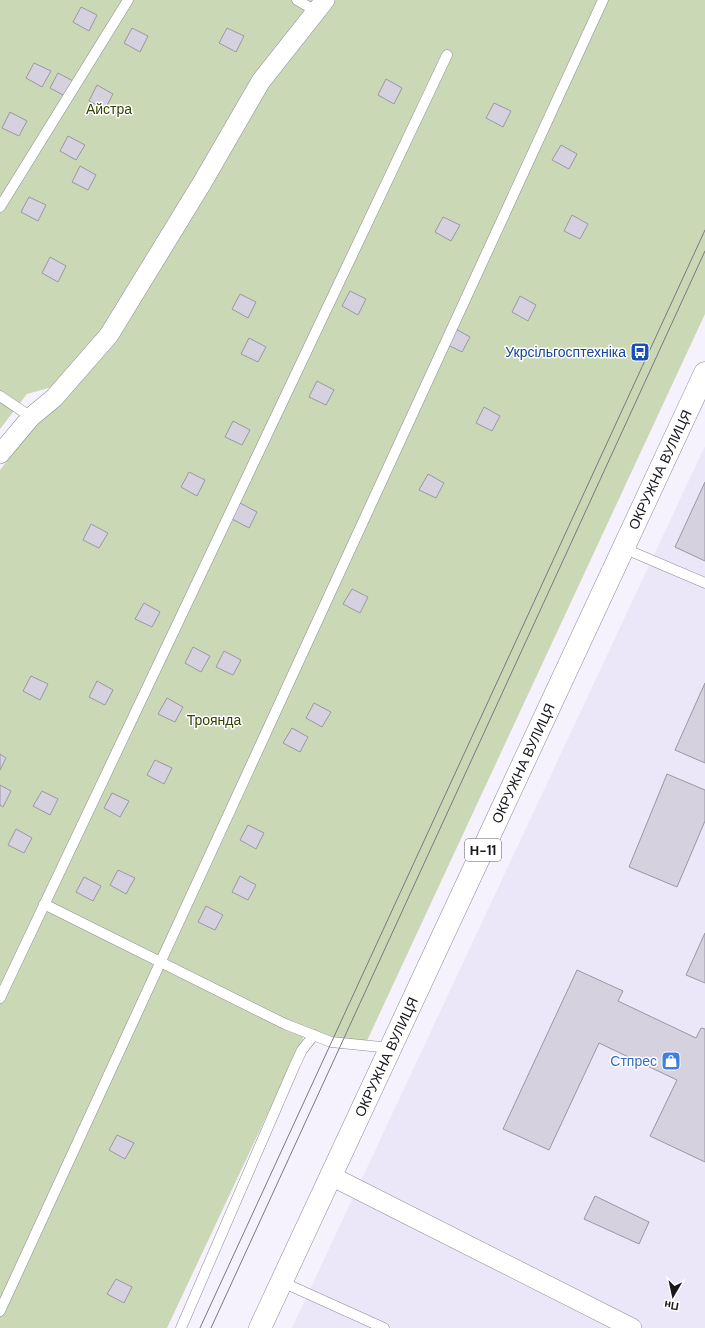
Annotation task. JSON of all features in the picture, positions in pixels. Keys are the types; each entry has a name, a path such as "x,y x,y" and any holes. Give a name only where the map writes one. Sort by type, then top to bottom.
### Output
{"main road":[{"name":"ОКРУЖНА ВУЛИЦЯ","path":"260,1328 705,373"}],"street":[{"path":"0,454 31,417 54,398 109,335 202,183 261,81 320,6"},
{"path":"331,1176 632,1328"}],"lane":[{"path":"0,207 128,0"},
{"path":"297,0 320,6"},
{"path":"0,1311 603,0"},
{"path":"0,998 447,55"},
{"path":"0,396 31,417"},
{"path":"623,548 705,583"},
{"path":"44,904 285,1024 332,1042 391,1048"},
{"path":"181,1328 294,1067 302,1050 314,1035"},
{"path":"282,1282 384,1328"}],"shaded area":[{"path":"705,446 705,1328 292,1328"}],"green space":[{"name":"Айстра","path":"0,0 315,0 257,75 104,330 52,387 27,394 0,429"},
{"name":"Троянда","path":"334,0 705,0 705,314 365,1045 306,1032 167,1328 0,1328 0,470 34,426 60,404 116,342 265,86"}],"building":[{"path":"81,7 97,15 89,31 73,22"},
{"path":"132,28 148,36 140,52 124,43"},
{"path":"227,28 244,36 236,52 219,43"},
{"path":"34,63 51,71 42,87 26,78"},
{"path":"58,73 75,82 67,97 50,88"},
{"path":"386,79 402,88 394,104 378,95"},
{"path":"97,85 113,94 105,109 89,101"},
{"path":"494,103 511,111 503,127 486,118"},
{"path":"10,112 27,121 19,136 2,128"},
{"path":"68,136 85,145 76,160 60,151"},
{"path":"561,145 577,154 569,169 552,160"},
{"path":"80,166 96,175 88,190 72,182"},
{"path":"29,197 46,205 38,221 21,212"},
{"path":"572,215 588,224 580,239 564,231"},
{"path":"443,217 460,225 451,241 435,232"},
{"path":"50,257 66,266 58,282 42,273"},
{"path":"350,291 366,299 358,315 342,306"},
{"path":"240,294 256,302 248,318 232,309"},
{"path":"520,296 536,305 528,321 512,312"},
{"path":"454,328 470,337 462,352 446,344"},
{"path":"249,338 266,347 258,362 241,354"},
{"path":"317,381 334,390 326,405 309,397"},
{"path":"484,407 500,416 492,431 476,423"},
{"path":"233,421 250,430 242,445 225,437"},
{"path":"189,472 205,480 197,496 181,487"},
{"path":"428,474 444,483 436,498 419,490"},
{"path":"705,482 705,561 675,547"},
{"path":"240,503 257,512 249,528 232,519"},
{"path":"91,524 108,533 99,548 83,540"},
{"path":"352,589 368,597 360,613 343,604"},
{"path":"144,603 160,612 152,627 135,619"},
{"path":"193,647 210,656 201,672 185,663"},
{"path":"224,651 241,660 233,675 216,667"},
{"path":"31,676 48,684 40,700 23,691"},
{"path":"97,681 113,690 105,705 89,697"},
{"path":"705,683 705,763 675,750"},
{"path":"167,698 183,707 175,722 158,714"},
{"path":"314,703 331,712 322,727 306,718"},
{"path":"292,728 308,737 300,752 283,743"},
{"path":"0,754 6,758 0,770"},
{"path":"155,760 172,768 164,784 147,775"},
{"path":"667,774 705,790 705,821 677,887 629,867"},
{"path":"0,785 11,791 3,807 0,805"},
{"path":"42,791 58,799 50,815 33,806"},
{"path":"112,793 129,801 120,817 104,808"},
{"path":"248,825 264,833 256,849 240,840"},
{"path":"16,829 32,838 24,853 8,845"},
{"path":"118,870 135,878 126,894 110,885"},
{"path":"240,876 256,885 248,900 232,892"},
{"path":"84,877 101,886 93,901 76,892"},
{"path":"206,906 223,915 215,930 198,922"},
{"path":"705,933 705,983 686,975"},
{"name":"Стпрес","path":"577,970 623,991 618,1001 696,1038 701,1028 705,1029 705,1162 650,1136 677,1080 599,1043 549,1150 503,1129"},
{"path":"117,1135 134,1143 125,1159 109,1150"},
{"path":"595,1196 649,1222 639,1244 584,1219"},
{"path":"116,1279 132,1287 124,1303 107,1294"}],"tram line":[{"path":"200,1328 705,230"},
{"path":"211,1328 705,251"}],"place":[{"name":"Укрсільгосптехніка","path":"640,352"},
{"name":"Стпрес","path":"671,1061"}]}
